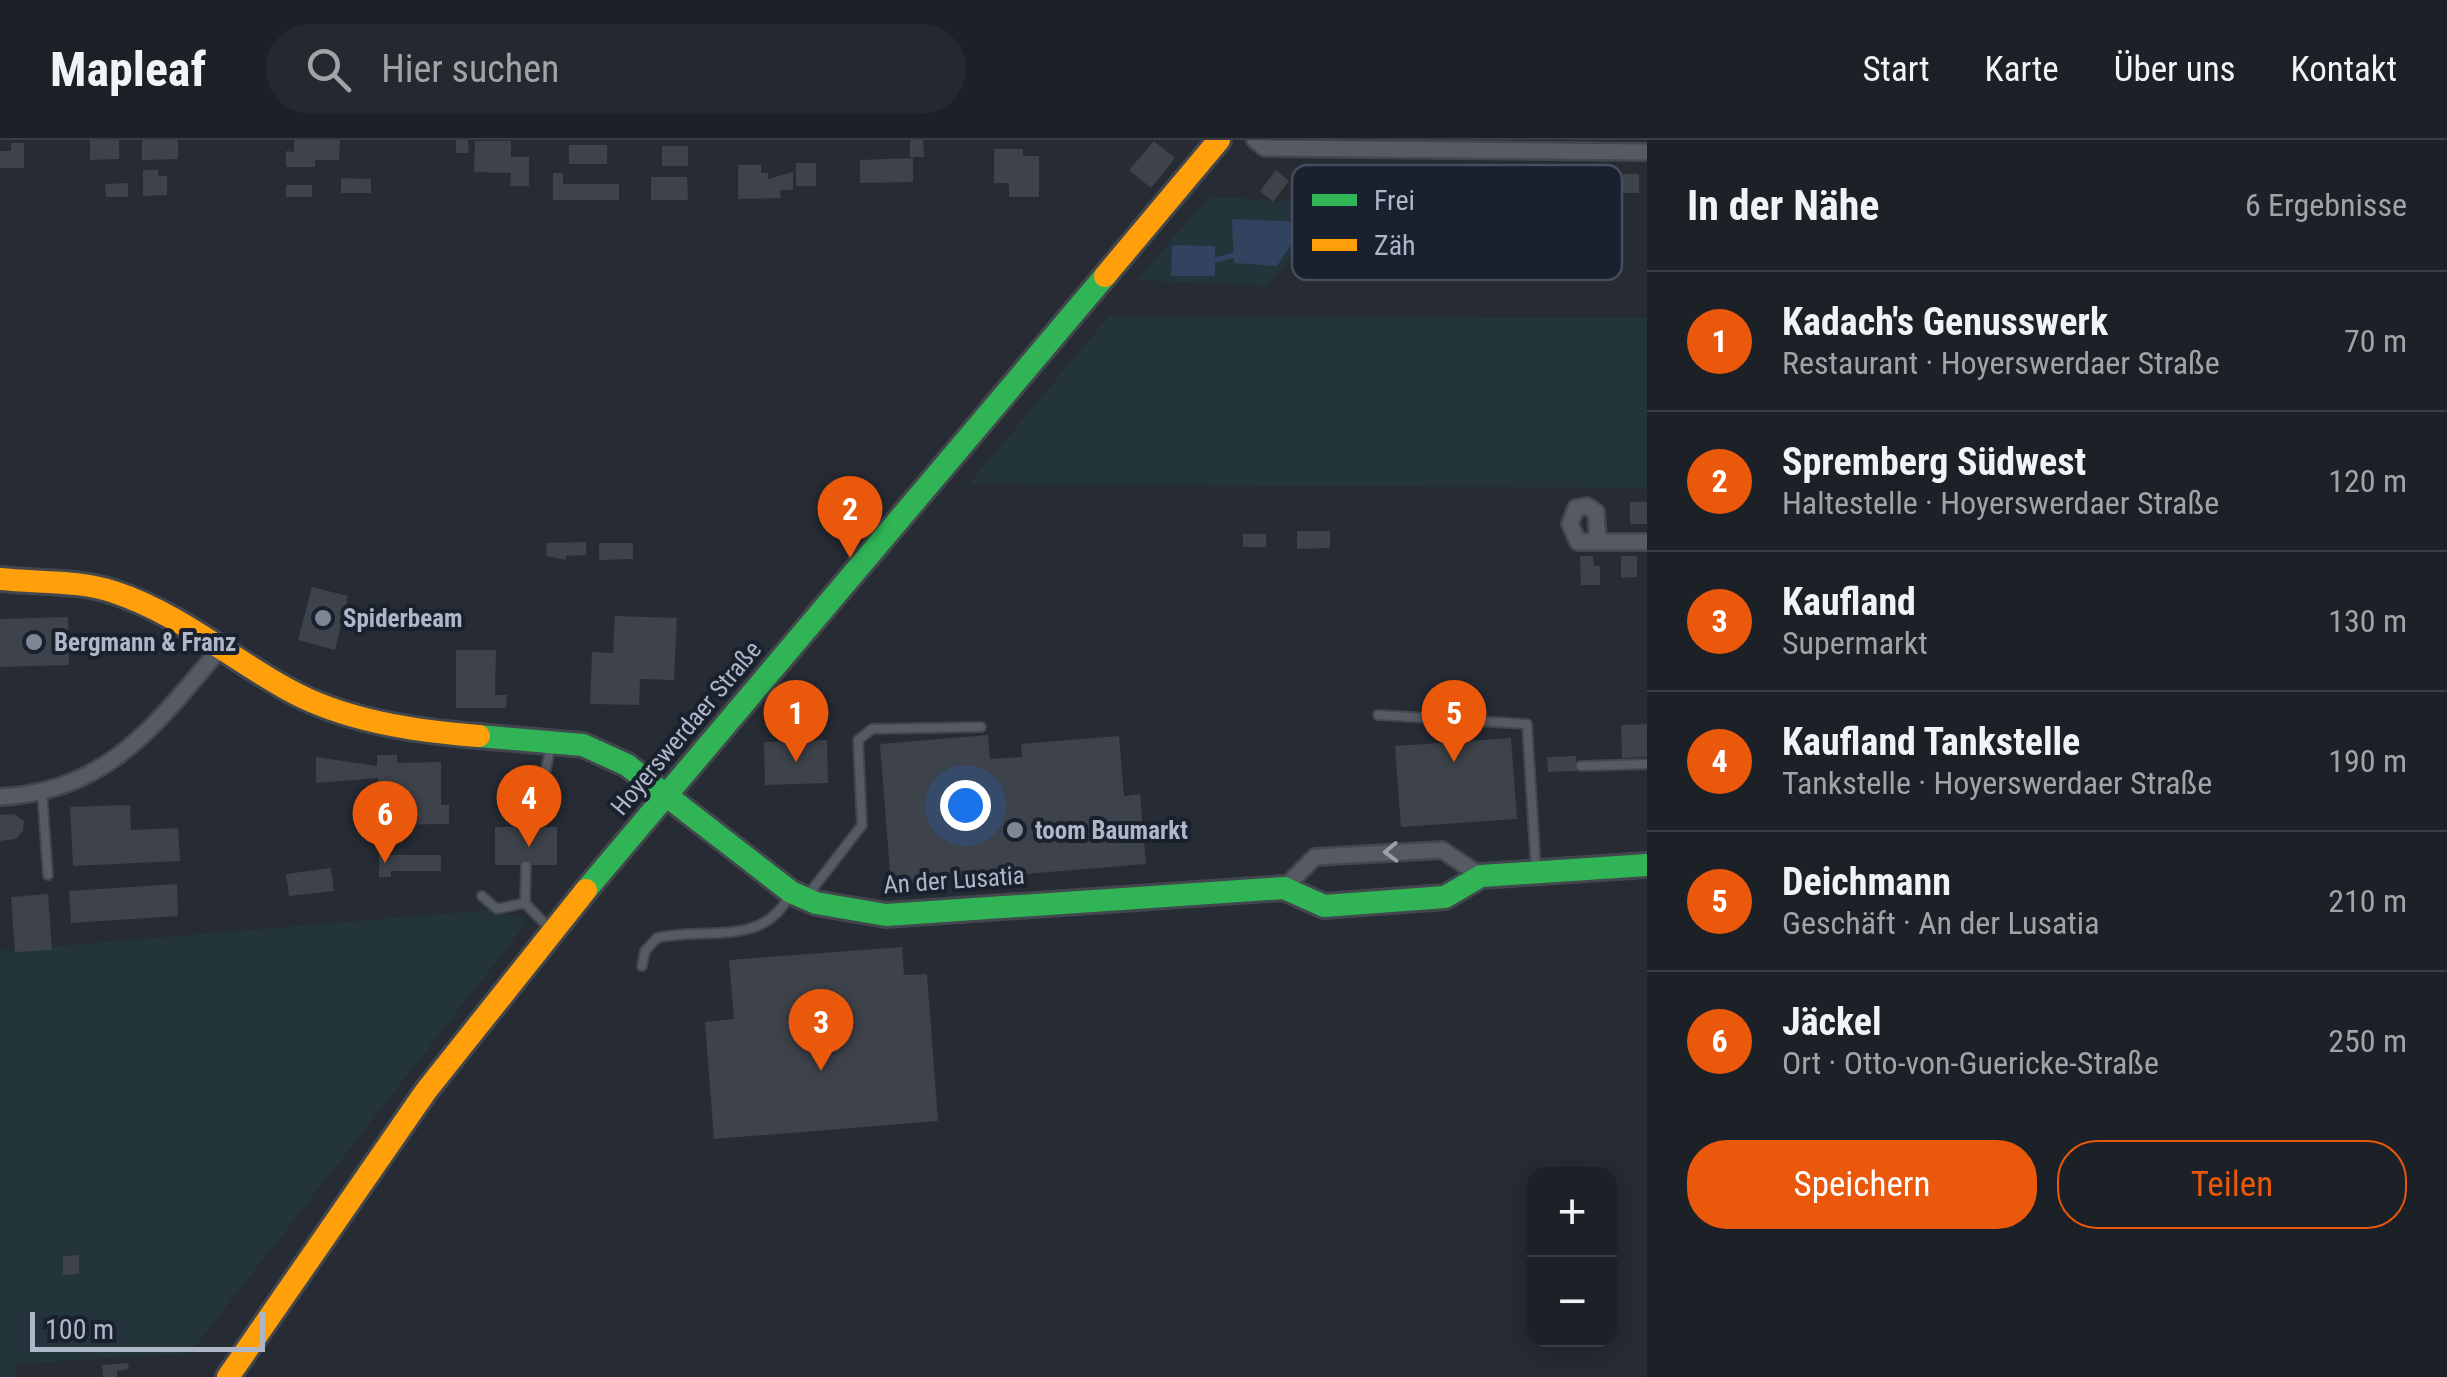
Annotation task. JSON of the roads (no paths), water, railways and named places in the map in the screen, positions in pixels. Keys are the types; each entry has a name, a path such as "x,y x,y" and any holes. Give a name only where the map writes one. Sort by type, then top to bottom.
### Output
{"street":[{"name":"Hoyerswerdaer Straße","path":"228,1377 426,1091 552,931 1218,140"},
{"path":"1255,140 1265,148 1647,152"},
{"path":"1598,542 1647,542"},
{"name":"An der Lusatia","path":"0,579 110,590 158,609 290,692 338,710 425,732 552,740 583,746 627,765 663,797 798,896 886,915 1284,888 1324,906 1445,897 1481,876 1647,865"},
{"path":"0,797 42,792 116,760 148,734 220,649"},
{"path":"1284,888 1315,857 1387,852 1442,850 1481,876"}],"lane":[{"path":"1378,714 1527,724 1536,874"},
{"path":"642,966 644,951 658,938 765,926 798,896 862,826 865,809 858,740 872,729 981,726"},
{"path":"526,827 544,778 552,740"},
{"path":"1581,766 1647,764"},
{"path":"42,792 48,875"},
{"path":"526,866 525,904 552,931"},
{"path":"482,896 497,909 525,904"}],"water":[{"path":"1232,219 1292,221 1292,243 1277,266 1234,263"},
{"path":"1172,245 1215,246 1215,276 1171,276"}],"waterway":[{"path":"1215,260 1234,255"}],"place":[{"name":"Spremberg Südwest","path":"850,558"},
{"name":"Spiderbeam","path":"323,618"},
{"name":"Bergmann & Franz","path":"34,642"},
{"name":"Kadach's Genusswerk","path":"796,762"},
{"name":"Deichmann","path":"1454,762"},
{"name":"toom Baumarkt","path":"1015,830"},
{"name":"Kaufland Tankstelle","path":"529,847"},
{"name":"Jäckel","path":"385,863"},
{"name":"Kaufland","path":"821,1071"}]}
